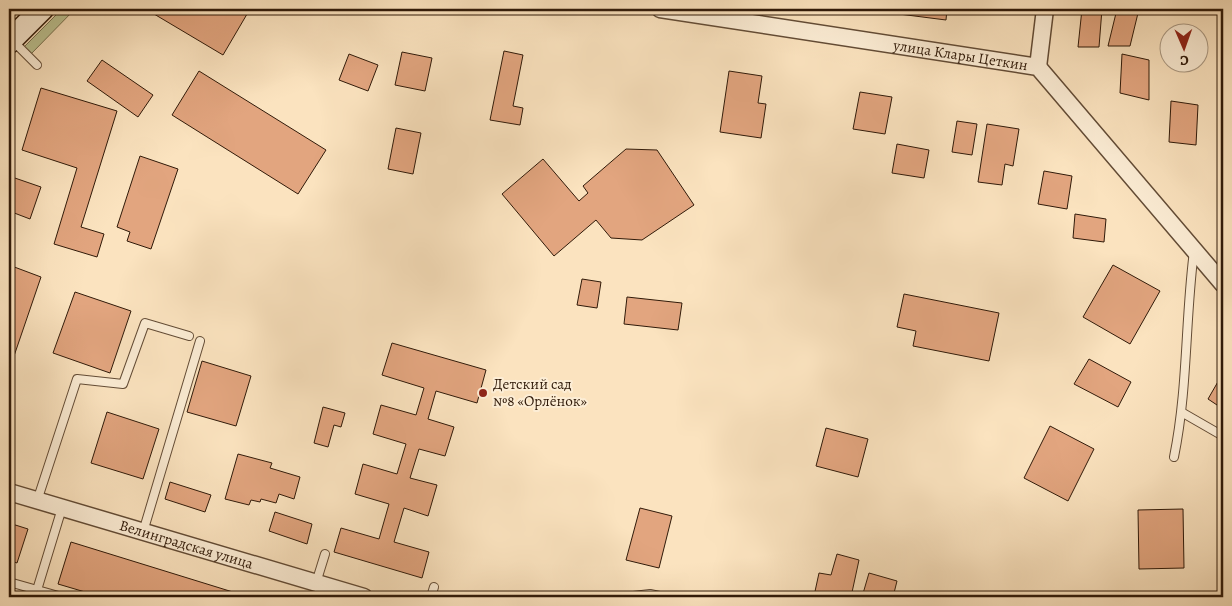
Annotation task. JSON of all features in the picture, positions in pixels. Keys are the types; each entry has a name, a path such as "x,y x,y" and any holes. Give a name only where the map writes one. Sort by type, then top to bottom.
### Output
{"main road":[{"path":"10,41 42,9"}],"street":[{"name":"улица Клары Цеткин","path":"660,9 1038,67 1223,284"},
{"path":"1038,67 1045,9"},
{"name":"Велинградская улица","path":"9,492 364,597"}],"lane":[{"path":"10,41 37,65"},
{"path":"1174,457 1183,413 1189,293 1194,249"},
{"path":"37,501 77,379 123,384 145,323 189,336"},
{"path":"143,532 200,341"},
{"path":"1183,413 1223,436"},
{"path":"37,590 62,508"},
{"path":"316,583 324,554"},
{"path":"9,582 62,597"},
{"path":"431,597 434,587"},
{"path":"625,597 650,594 664,597"}],"green space":[{"path":"62,9 75,9 31,54 24,47"}],"building":[{"path":"150,9 250,9 223,55 149,11"},
{"path":"900,9 947,9 946,20 899,14"},
{"path":"1082,9 1102,9 1099,47 1078,47"},
{"path":"1117,9 1139,9 1130,46 1108,46"},
{"path":"504,51 523,55 513,106 523,108 520,125 490,120"},
{"path":"402,52 432,58 425,91 395,85"},
{"path":"349,54 378,65 368,91 339,80"},
{"path":"1122,54 1149,60 1149,100 1120,93"},
{"path":"102,60 153,95 138,117 87,81"},
{"path":"199,71 326,150 298,194 172,115"},
{"path":"729,71 762,76 758,103 766,104 761,138 720,132"},
{"path":"41,88 117,111 81,227 104,234 97,257 54,244 77,168 22,150"},
{"path":"860,92 892,97 885,134 853,129"},
{"path":"1171,101 1198,105 1196,145 1169,142"},
{"path":"957,121 977,124 972,155 952,152"},
{"path":"987,124 1019,129 1013,166 1005,164 1002,185 978,182"},
{"path":"396,128 421,133 413,174 388,169"},
{"path":"897,144 929,150 924,178 892,173"},
{"path":"626,149 657,150 694,205 642,240 611,238 596,220 554,256 502,194 543,159 579,201 588,193 583,186"},
{"path":"140,156 178,169 151,249 127,241 130,232 117,227"},
{"path":"1044,171 1072,176 1067,209 1038,204"},
{"path":"9,176 41,187 30,219 9,211"},
{"path":"1075,214 1106,219 1104,242 1073,238"},
{"path":"9,265 41,277 14,356 9,354"},
{"path":"1113,265 1160,291 1130,344 1083,317"},
{"path":"582,279 601,282 597,308 577,305"},
{"path":"75,292 131,311 110,373 53,353"},
{"path":"904,294 999,313 989,361 913,346 916,331 897,327"},
{"path":"627,297 682,303 678,330 624,324"},
{"path":"392,343 486,370 477,403 436,391 428,419 454,427 445,456 419,449 410,478 437,485 428,516 404,508 394,542 429,552 422,578 334,552 341,528 379,539 389,504 355,494 363,464 397,474 406,444 373,434 381,405 416,415 424,388 382,375"},
{"path":"1089,359 1131,382 1118,407 1074,384"},
{"path":"202,361 251,376 236,426 187,412"},
{"path":"1223,373 1223,409 1208,399"},
{"path":"323,407 345,413 341,427 334,425 328,447 314,443"},
{"path":"107,412 159,429 143,479 91,463"},
{"path":"1050,426 1094,449 1068,501 1024,478"},
{"path":"826,428 868,439 858,477 816,466"},
{"path":"238,454 272,463 270,468 300,477 294,499 279,494 276,503 261,499 260,502 251,500 249,505 225,499"},
{"path":"170,482 211,495 205,512 165,499"},
{"path":"640,508 672,516 659,568 626,560"},
{"path":"1183,509 1184,568 1139,569 1138,510"},
{"path":"275,512 312,524 307,544 269,531"},
{"path":"9,523 28,529 17,563 9,560"},
{"path":"71,542 249,597 102,597 58,584"},
{"path":"837,554 859,560 851,597 814,596 819,573 831,575"},
{"path":"869,573 897,581 893,597 862,597"}],"place":[{"name":"Детский сад №8 «Орлёнок»","path":"483,393"}]}
